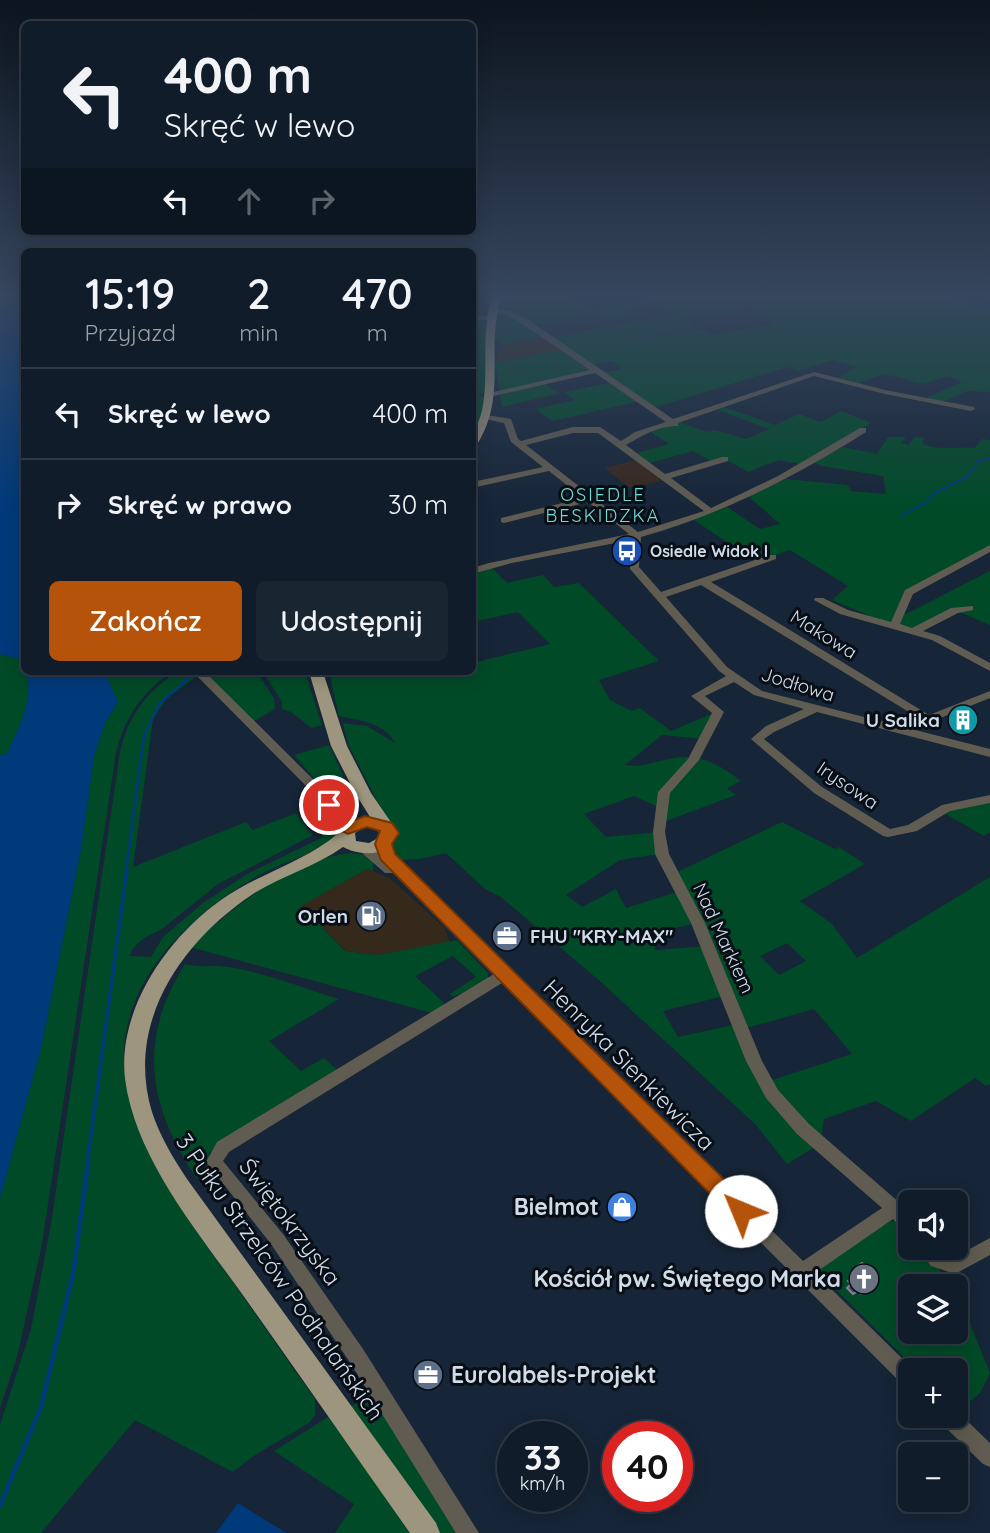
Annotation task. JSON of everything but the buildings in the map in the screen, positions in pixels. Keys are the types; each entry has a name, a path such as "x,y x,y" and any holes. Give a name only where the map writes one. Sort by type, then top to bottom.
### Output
{"main road":[{"path":"476,438 489,418 492,366"},
{"path":"317,675 339,746 363,793 384,825 360,838"},
{"path":"360,838 366,813 363,793"},
{"name":"3 Pułku Strzelców Podhalańskich","path":"360,838 261,882 225,905 192,934 171,958 154,986 139,1024 135,1053 136,1089 151,1136 179,1185 426,1533"}],"street":[{"path":"587,366 675,424"},
{"path":"492,395 595,371"},
{"path":"622,444 638,434 675,424 814,374 885,393 971,409"},
{"path":"489,418 508,421 512,438 636,536"},
{"path":"519,443 590,428 604,432 710,511"},
{"path":"476,571 636,536 710,511 776,482 833,452 863,430"},
{"path":"664,477 725,459"},
{"path":"476,484 551,468"},
{"path":"504,520 590,499"},
{"name":"Jodłowa","path":"636,536 634,567 693,638 732,678 758,693 990,753"},
{"path":"894,626 909,592 990,548"},
{"path":"658,596 773,557"},
{"name":"Makowa","path":"701,580 928,719"},
{"path":"819,600 830,607 943,641 990,668"},
{"path":"914,631 955,610 969,608"},
{"name":"Henryka Sienkiewicza","path":"201,675 322,795 329,805 333,821 360,838 405,886 433,905 898,1367"},
{"name":"Nad Markiem","path":"732,678 697,696 718,712 693,760 664,792 659,832 662,854 698,923 754,1061 772,1094 803,1129 898,1213"},
{"path":"918,734 928,719 990,694"},
{"name":"Irysowa","path":"815,708 769,729 757,739 818,790 880,830 900,832 939,811 990,799"},
{"name":"Świętokrzyska","path":"468,1533 356,1355 277,1239 214,1163 223,1147 504,975"},
{"path":"802,1272 895,1209"},
{"path":"968,1259 990,1246"},
{"path":"936,1260 955,1266 966,1260"},
{"path":"960,1428 990,1457"}],"shaded area":[{"path":"640,459 666,480 630,488 604,468"},
{"name":"Orlen","path":"367,869 390,878 444,927 450,943 378,955 346,951 300,906"}],"green space":[{"path":"476,366 488,366 488,378 483,393 476,394"},
{"path":"496,366 592,366 595,372 544,384 560,393 502,407"},
{"path":"618,366 815,366 798,371 787,367 653,408 601,373 622,369"},
{"path":"852,366 990,366 990,392 968,391 941,403 924,399 962,382 948,376 923,384 885,374 855,384 836,379 857,367"},
{"path":"610,383 639,401 553,421 535,409 575,400 564,392"},
{"path":"476,394 484,398 482,419 476,431"},
{"path":"724,407 775,425 799,414 821,422 841,411 871,423 832,451 800,464 779,460 748,472 723,458 711,461 693,451 650,463 637,453 669,444 649,431 679,422 707,432 715,430 746,439 769,429 718,410"},
{"path":"888,437 906,437 901,443 909,445 914,437 924,438 923,444 942,448 975,448 982,439 990,440 990,548 909,592 896,624 904,615 990,571 990,625 957,611 917,632 894,626 832,600 848,586 790,550 756,562 691,518 727,507 760,529 780,524 749,497 786,479 848,485 851,491 886,494 883,476 822,466 814,462 843,447 877,454"},
{"path":"490,566 507,583 543,575 554,587 579,583 659,661 599,680 610,700 632,711 640,708 671,731 716,712 703,739 662,735 625,765 638,766 693,757 726,770 741,781 727,788 736,795 661,823 660,808 634,796 584,814 606,837 659,832 660,854 620,860 566,895 582,907 616,889 626,908 677,892 673,874 782,822 835,849 839,847 865,864 800,901 832,924 857,958 990,877 990,1084 986,1086 975,1078 911,1121 876,1101 824,1119 820,1144 787,1164 756,1125 602,983 501,897 485,889 446,853 420,859 399,860 391,849 397,833 348,744 343,723 367,726 395,743 391,736 378,727 339,716 330,675 476,675 476,662 550,644 518,612 476,621 476,571","holes":["698,923 706,946 655,950 653,932","787,943 806,961 779,975 760,956","724,996 737,1024 678,1037 663,1011","814,1009 852,1054 766,1082 743,1029"]},
{"path":"0,654 21,659 21,675 27,675 28,694 20,724 7,754 0,755"},
{"path":"106,675 168,675 136,706 124,728 116,753 42,1244 17,1357 0,1408 0,1198 41,1048 81,849 94,756 105,723 118,702"},
{"path":"173,675 197,676 166,699 153,719 133,867 246,822 253,830 296,813 313,835 218,884 162,929 144,938 132,949 130,956 151,957 163,937 204,902 249,873 321,838 323,833 312,817 323,809 324,821 339,832 313,851 243,885 212,906 184,931 149,974 130,1016 124,1057 129,1098 143,1139 164,1180 189,1220 315,1399 315,1415 309,1423 252,1457 233,1472 135,1420 41,1533 0,1533 0,1425 31,1329 51,1224 120,752 123,739 140,706"},
{"path":"207,675 259,675 274,698 275,709 254,721"},
{"path":"265,675 306,675 322,725 312,728 291,712 282,709 282,702"},
{"path":"329,745 359,811 353,820 339,818 331,798 294,755"},
{"path":"990,799 990,832 984,836 944,813 946,808"},
{"path":"351,853 366,855 374,863 373,871 367,869 301,906 345,951 378,955 457,940 488,973 488,978 475,988 452,997 450,994 476,977 453,956 415,976 444,1003 443,1007 432,1013 190,947 264,887 307,864"},
{"path":"185,964 247,970 339,999 269,1041 301,1071 324,1058 337,1070 218,1146 209,1153 209,1160 215,1170 196,1178 167,1124 154,1072 160,1020 170,992"},
{"path":"890,1221 898,1223 898,1260 931,1260 943,1274 898,1274 898,1344 968,1344 968,1319 990,1373 980,1393 968,1403 968,1358 905,1358 817,1271"},
{"path":"381,1395 468,1533 335,1533 354,1504 274,1451 339,1410"}],"water":[{"path":"0,366 21,366 21,659 0,654"},
{"path":"27,675 106,675 118,702 105,723 94,756 81,849 41,1048 0,1198 0,755 7,754 24,714"},
{"path":"238,1503 280,1529 287,1533 216,1533"}],"waterway":[{"path":"901,516 927,502 933,494 968,476 979,461 990,458"},
{"path":"126,870 144,736 160,703 192,675"},
{"path":"87,1165 127,868"},
{"path":"0,1506 41,1407 73,1274 88,1163"}],"place":[{"name":"Osiedle Widok I","path":"627,551"},
{"name":"U Salika","path":"963,720"},
{"name":"Orlen","path":"371,916"},
{"name":"FHU ''KRY-MAX''","path":"507,936"},
{"name":"Bielmot","path":"622,1207"},
{"name":"Kościół pw. Świętego Marka","path":"864,1279"},
{"name":"Eurolabels-Projekt","path":"428,1375"}],"district":[{"name":"OSIEDLE BESKIDZKA","path":"603,505"}],"route":[{"path":"329,805 331,820 348,829 365,822 377,822 386,827 390,831 390,838 384,844 387,856 741,1211"}]}
